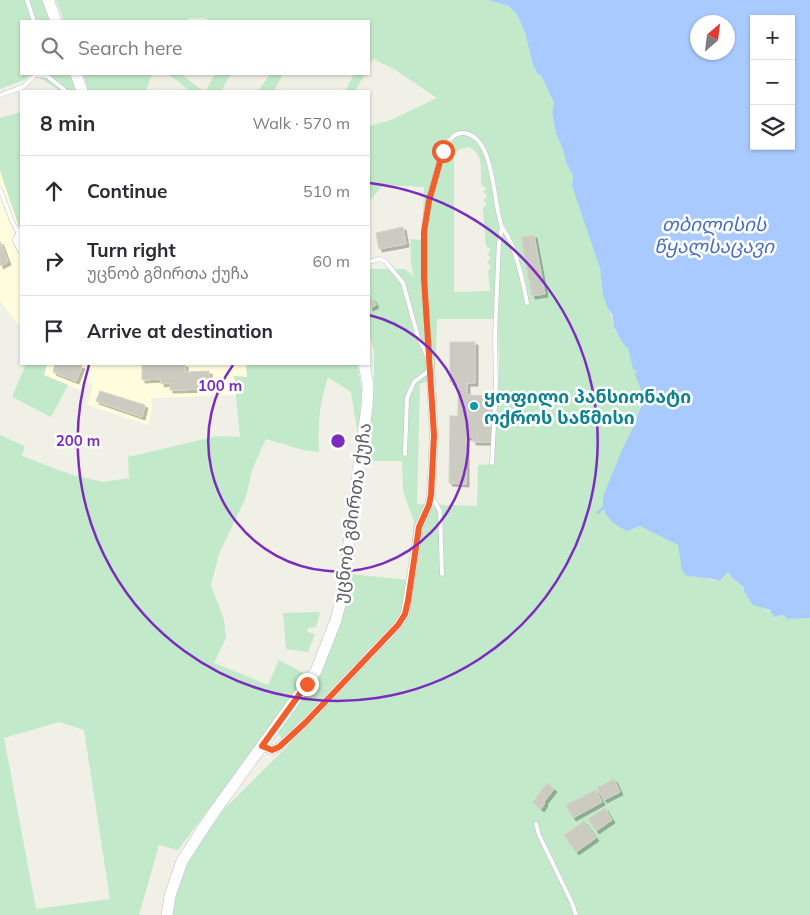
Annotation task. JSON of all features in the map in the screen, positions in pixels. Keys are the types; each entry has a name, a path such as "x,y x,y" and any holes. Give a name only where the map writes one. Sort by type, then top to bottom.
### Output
{"main road":[{"path":"48,0 56,20"},
{"path":"76,75 82,90"},
{"name":"უცნობ გმირთა ქუჩა","path":"168,915 170,896 182,861 212,814 316,671 336,620 342,596 367,406 368,385 364,365"}],"street":[{"path":"20,233 17,240 20,247"},
{"path":"262,746 272,750 279,747 306,722 398,625 405,614 419,527 429,505 431,495 434,435 430,366"}],"lane":[{"path":"27,0 34,20"},
{"path":"1,93 23,87 35,75"},
{"path":"42,75 47,76 65,90"},
{"path":"405,454 407,398 414,382 430,366 424,278 424,232 433,182 443,151 452,137 461,133 474,137 481,145 486,156 502,227 511,245 522,278 527,303"},
{"path":"0,189 12,221 20,233"},
{"path":"492,462 496,386 495,336 498,264 502,227"},
{"path":"370,262 379,259 385,261 403,283 418,336 430,366"},
{"path":"431,495 440,510 442,574"},
{"path":"536,824 539,835 576,915"}],"shaded area":[{"path":"0,171 20,227 20,327 0,301"},
{"path":"47,365 246,365 248,377 234,376 235,395 151,398 152,408 148,425 87,405 93,384 83,381 81,390 44,375"}],"green space":[{"path":"0,0 44,0 52,20 20,20 20,75 30,75 24,80 0,89"},
{"path":"56,0 488,0 509,6 518,16 525,33 533,65 537,73 542,77 554,103 552,113 556,134 567,165 573,175 572,186 594,248 598,248 608,309 615,330 627,347 633,367 637,371 638,382 644,398 640,405 627,531 640,526 678,545 711,580 718,581 728,572 762,608 789,619 810,618 810,915 171,915 175,893 182,873 223,810 308,726 395,633 287,738 281,738 278,733 324,664 348,602 351,574 408,580 414,521 403,491 402,461 367,461 374,372 374,350 370,337 370,269 405,269 414,277 411,263 410,239 422,240 424,187 383,185 370,201 370,126 391,120 437,98 394,69 373,59 370,65 370,20 208,20 205,18 190,18 187,20 64,20","holes":["468,147 473,149 481,163 481,185 486,188 485,191 482,191 486,194 486,198 483,200 487,204 483,208 484,224 481,224 484,225 486,246 490,249 490,252 487,254 491,258 487,262 491,267 488,271 490,291 454,292 454,157 458,150","534,235 545,294 522,237","437,319 498,319 499,366 494,464 478,465 477,506 417,504 420,384 435,379"]},
{"path":"36,75 70,75 76,90 59,90"},
{"path":"83,75 152,75 146,90 88,90"},
{"path":"169,75 182,75 202,90 189,90"},
{"path":"214,75 230,75 222,90 207,90"},
{"path":"269,75 282,75 275,90 259,90"},
{"path":"353,75 364,75 356,90 346,90"},
{"path":"20,112 20,227 0,171 0,118"},
{"path":"26,365 47,365 44,375 68,385 51,417 12,397"},
{"path":"246,365 357,365 362,391 358,436 351,392 328,377 320,414 319,452 303,450 266,439 252,470 246,497 219,554 211,585 224,620 226,638 214,663 268,685 279,660 309,676 178,850 159,845 139,915 0,915 0,435 25,446 22,456 72,475 103,482 129,478 128,457 217,436 240,437 234,376 247,377","holes":["59,722 84,730 110,899 36,909 4,738"]},
{"path":"320,612 316,627 308,628 307,632 315,634 308,652 286,649 283,613"}],"water":[{"name":"თბილისის წყალსაცავი","path":"488,0 810,0 810,618 788,619 782,615 774,617 770,610 753,605 744,591 744,587 732,578 728,572 719,581 687,576 682,571 678,545 640,526 627,531 611,521 605,512 603,507 604,494 644,398 635,374 637,371 633,369 628,349 614,327 612,314 603,295 600,268 572,186 573,175 567,165 556,134 552,113 554,103 542,77 537,73 533,65 525,33 518,16 509,6"}],"building":[{"path":"403,227 406,244 379,249 376,233"},
{"path":"534,235 545,294 532,296 521,237"},
{"path":"0,241 8,262 0,266"},
{"path":"372,298 376,305 370,308 370,299"},
{"name":"ყოფილი პანსიონატი ოქროს საწმისი","path":"450,342 475,342 475,383 467,383 467,395 491,396 491,442 473,442 473,437 466,437 466,484 449,483 450,416 458,416 458,383 450,382"},
{"path":"55,365 82,366 76,381 53,372"},
{"path":"142,365 185,365 185,372 209,371 210,389 170,390 170,383 161,384 161,379 142,380"},
{"path":"100,391 145,405 142,417 96,401"},
{"path":"614,779 620,792 604,800 597,788"},
{"path":"547,783 554,789 541,809 533,802"},
{"path":"596,790 602,802 573,818 566,805"},
{"path":"605,808 612,820 596,831 588,819"},
{"path":"584,821 596,838 576,852 564,835"}],"waterway":[{"path":"598,513 604,507"}],"place":[{"name":"ყოფილი პანსიონატი ოქროს საწმისი","path":"474,406"}],"route":[{"path":"307,684 262,746 272,750 279,747 306,722 398,625 405,614 419,527 429,505 431,495 434,435 424,278 424,232 433,182 443,151"}]}
